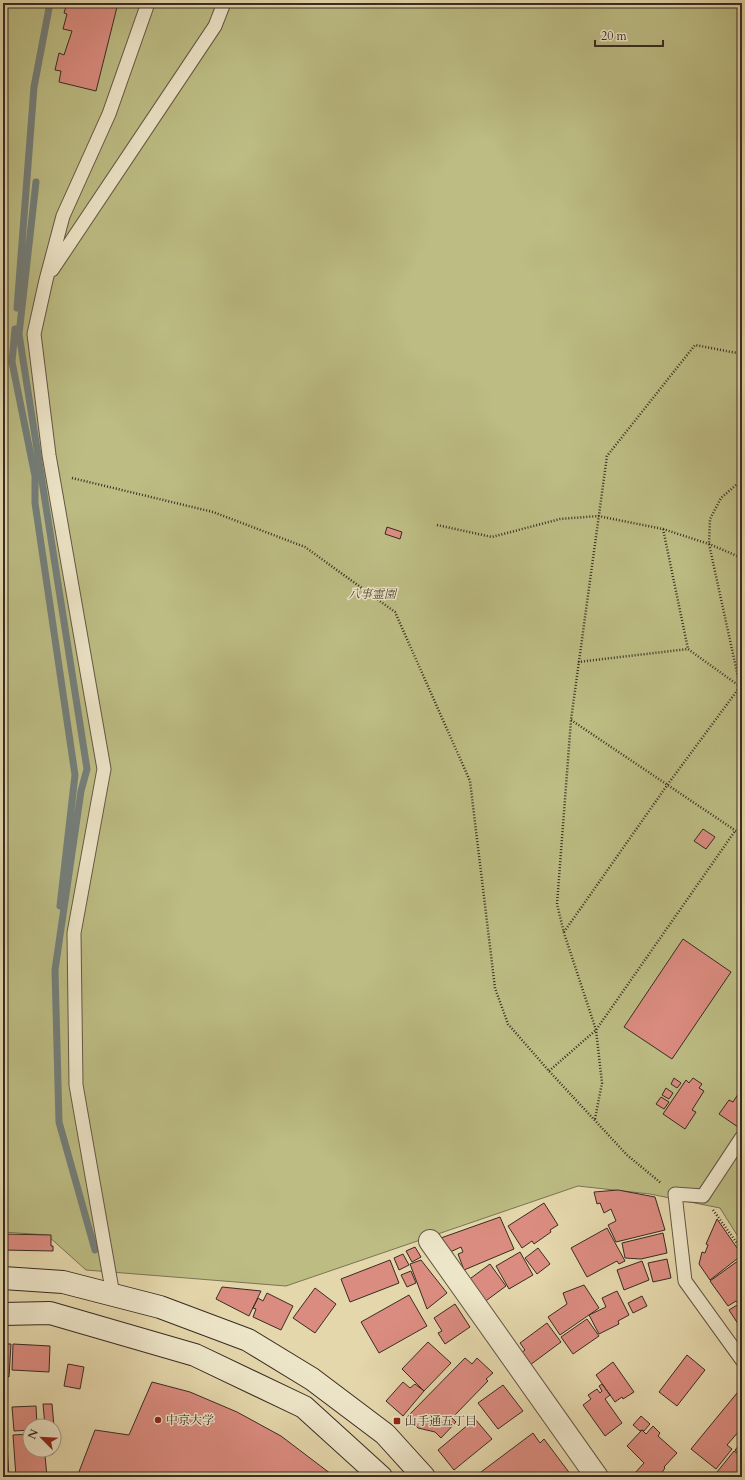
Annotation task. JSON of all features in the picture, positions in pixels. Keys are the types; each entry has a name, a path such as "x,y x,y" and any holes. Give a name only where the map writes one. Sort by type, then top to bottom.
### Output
{"street":[{"path":"430,1241 597,1477"},
{"path":"3,1278 63,1282 160,1307 248,1340 312,1378 385,1434 424,1477"},
{"path":"3,1314 50,1313 195,1355 304,1407 381,1477"}],"lane":[{"path":"129,56 139,3"},
{"path":"113,1295 76,1085 74,933 104,769 52,474 34,334 46,280 63,216 109,114 148,3"},
{"path":"46,280 215,26 224,3"},
{"path":"742,1137 703,1196 676,1194 684,1281 742,1360"}],"path":[{"path":"595,1119 602,1083 596,1030 564,933 557,904 571,720 607,456 695,344 742,354"},
{"path":"52,474 213,512 268,532 305,547 395,612 470,781 495,988 508,1024 549,1071 627,1155 676,1194"},
{"path":"564,933 668,784 741,686 709,544 710,519 721,498 737,484 742,484"},
{"path":"437,525 492,537 560,519 598,516 663,529 709,544 742,558"},
{"path":"663,529 688,650"},
{"path":"578,662 688,650 741,686"},
{"path":"571,720 742,835"},
{"path":"549,1071 596,1030 736,831"},
{"path":"703,1196 742,1250"}],"green space":[{"name":"八事霊園","path":"3,3 742,3 742,1243 720,1208 650,1194 578,1186 286,1286 86,1270 47,1235 3,1232"}],"building":[{"path":"67,3 118,3 96,91 59,82 61,71 55,70 59,53 64,55 72,31 63,29 67,14 64,13"},
{"path":"387,527 402,532 400,539 385,534"},
{"path":"703,829 715,837 706,849 694,841"},
{"path":"683,939 731,972 672,1059 624,1027"},
{"path":"674,1078 681,1083 677,1088 671,1084"},
{"path":"693,1078 702,1084 699,1088 704,1091 692,1110 696,1112 685,1129 663,1114 686,1080 689,1083"},
{"path":"666,1088 673,1093 669,1099 662,1095"},
{"path":"742,1088 742,1122 738,1127 719,1114 729,1100 733,1102"},
{"path":"661,1097 669,1102 664,1109 656,1104"},
{"path":"618,1190 655,1197 665,1230 616,1242 608,1225 616,1221 611,1209 604,1213 600,1203 597,1204 594,1192"},
{"path":"544,1203 558,1225 534,1244 532,1241 522,1248 508,1226"},
{"path":"500,1217 514,1249 464,1270 458,1254 463,1252 461,1247 448,1253 438,1239"},
{"path":"717,1219 742,1255 710,1280 699,1264 702,1252 705,1253 708,1245 706,1244"},
{"path":"607,1228 625,1261 619,1264 617,1261 587,1277 571,1248"},
{"path":"663,1233 667,1253 641,1259 625,1258 622,1243"},
{"path":"3,1234 51,1235 51,1246 53,1246 53,1251 3,1250"},
{"path":"415,1247 421,1257 412,1262 406,1251"},
{"path":"538,1248 550,1264 537,1274 525,1258"},
{"path":"520,1252 533,1275 509,1289 496,1266"},
{"path":"403,1254 409,1265 399,1270 394,1258"},
{"path":"742,1258 742,1301 738,1304 736,1301 728,1306 710,1281"},
{"path":"667,1259 671,1278 653,1282 648,1263"},
{"path":"390,1260 399,1283 350,1302 341,1279"},
{"path":"421,1260 447,1293 427,1309 410,1264"},
{"path":"642,1261 649,1280 624,1290 617,1270"},
{"path":"490,1264 506,1286 483,1303 467,1281"},
{"path":"411,1271 416,1283 407,1287 401,1275"},
{"path":"584,1285 599,1308 560,1335 548,1317 567,1304 563,1293"},
{"path":"222,1287 261,1291 249,1316 216,1299"},
{"path":"315,1288 336,1304 315,1333 293,1318"},
{"path":"617,1291 629,1315 618,1321 619,1324 599,1334 589,1315 606,1307 602,1298"},
{"path":"267,1293 293,1306 281,1330 253,1317 256,1309 253,1308 258,1298 263,1301"},
{"path":"409,1295 427,1326 379,1353 361,1322"},
{"path":"642,1296 647,1306 633,1313 628,1303"},
{"path":"742,1302 742,1330 729,1310"},
{"path":"455,1304 470,1327 445,1344 438,1333 442,1331 434,1318"},
{"path":"587,1319 599,1336 573,1354 561,1337"},
{"path":"547,1323 561,1342 530,1365 521,1353 525,1350 520,1343"},
{"path":"428,1342 451,1363 424,1391 402,1369"},
{"path":"3,1344 11,1344 9,1377 3,1377"},
{"path":"13,1344 50,1346 49,1372 12,1370"},
{"path":"687,1355 705,1370 677,1406 659,1392"},
{"path":"465,1358 472,1364 477,1358 493,1373 486,1379 488,1381 452,1418 456,1422 441,1438 435,1432 418,1428 407,1417"},
{"path":"613,1362 634,1392 615,1402 596,1375"},
{"path":"68,1364 84,1367 80,1389 64,1386"},
{"name":"中京大学","path":"152,1382 190,1392 237,1412 281,1436 335,1477 77,1477 95,1430 129,1435"},
{"path":"403,1382 410,1388 415,1384 424,1391 403,1416 386,1401"},
{"path":"602,1384 610,1395 605,1399 622,1423 605,1436 583,1405 591,1399 588,1395 597,1389 600,1393 602,1391 599,1386"},
{"path":"503,1385 523,1411 498,1429 478,1403"},
{"path":"742,1387 742,1432 740,1430 727,1445 732,1449 716,1469 691,1449"},
{"path":"5,1404 7,1427 3,1427 3,1405"},
{"path":"43,1404 52,1404 53,1418 44,1418"},
{"path":"36,1406 37,1418 22,1418 22,1430 14,1431 12,1407"},
{"path":"641,1416 650,1424 644,1431 640,1431 633,1425"},
{"path":"475,1419 492,1439 454,1470 438,1450"},
{"path":"653,1426 660,1433 658,1436 677,1453 664,1467 665,1468 659,1477 637,1477 634,1474 644,1463 627,1446 642,1430 646,1434"},
{"path":"533,1433 540,1443 544,1439 571,1475 568,1477 485,1477 481,1472"},
{"path":"22,1434 22,1458 45,1458 47,1477 16,1477 13,1435"},
{"path":"742,1442 742,1455 735,1450"},
{"path":"3,1445 7,1445 9,1477 3,1477"},
{"path":"734,1451 742,1457 742,1477 722,1477 717,1472"}],"waterway":[{"path":"17,308 34,87 50,3"},
{"path":"36,182 19,334 87,769 81,791 55,970 59,1122 95,1250"},
{"path":"15,329 12,362 35,476 35,503 75,775 60,906"}],"place":[{"name":"中京大学","path":"158,1420"},
{"name":"山手通五丁目","path":"397,1421"}]}
